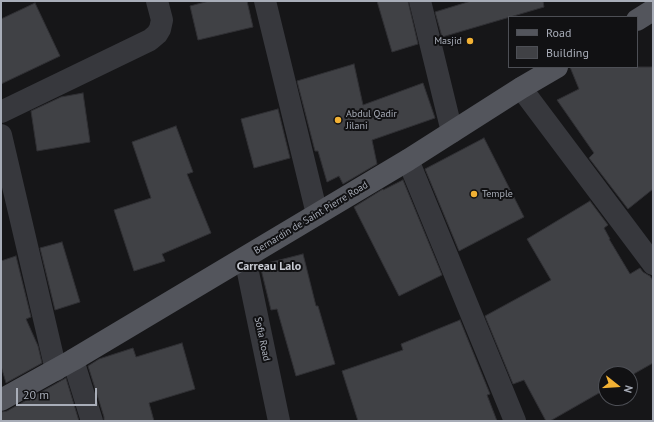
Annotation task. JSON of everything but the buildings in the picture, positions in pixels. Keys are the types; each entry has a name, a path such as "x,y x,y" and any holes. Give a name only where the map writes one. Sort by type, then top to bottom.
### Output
{"main road":[{"path":"638,19 653,10"},
{"name":"Bernardin de Saint Pierre Road","path":"1,400 64,365 245,258 408,160 521,88 555,68"}],"street":[{"path":"1,112 150,40 157,34 162,20 157,1"},
{"path":"265,1 317,214"},
{"path":"420,1 452,132"},
{"path":"521,88 653,264"},
{"path":"1,135 64,365 92,421"},
{"path":"408,160 515,421"},
{"name":"Sofia Road","path":"245,258 279,421"}],"place":[{"name":"Masjid","path":"470,41"},
{"name":"Abdul Qadir Jilani","path":"338,120"},
{"name":"Temple","path":"474,194"}],"district":[{"name":"Carreau Lalo","path":"269,267"}]}
